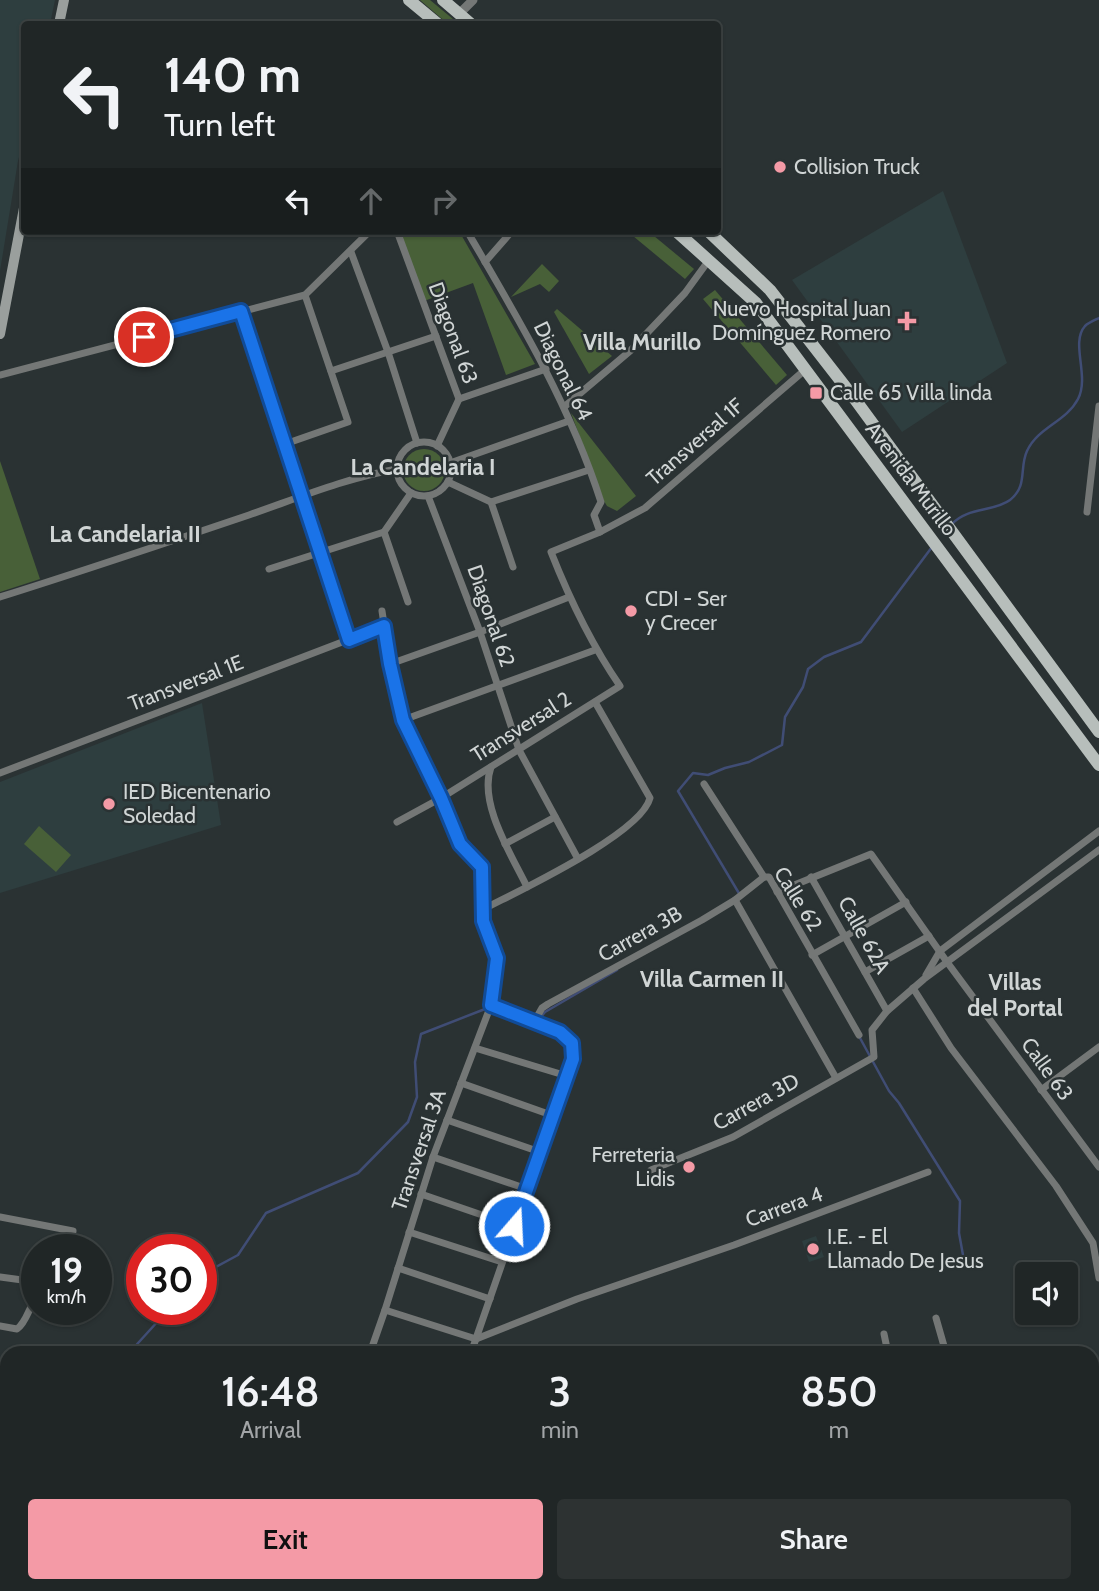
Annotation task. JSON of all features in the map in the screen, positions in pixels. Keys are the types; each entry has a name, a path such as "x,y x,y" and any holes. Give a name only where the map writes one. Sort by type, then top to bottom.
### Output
{"main road":[{"path":"60,21 64,0"},
{"path":"409,0 434,21"},
{"path":"443,0 468,21"},
{"path":"0,334 21,224"},
{"name":"Avenida Murillo","path":"681,235 756,303 1099,765"},
{"name":"Avenida Murillo","path":"712,235 770,290 854,398 1099,732"}],"street":[{"path":"460,14 472,0"},
{"path":"0,375 304,295 366,235"},
{"name":"Diagonal 63","path":"398,235 458,399 437,446"},
{"name":"Diagonal 64","path":"469,235 546,369 564,407 601,502 594,515 600,532"},
{"path":"485,262 509,235"},
{"path":"351,252 388,352 417,443"},
{"path":"564,407 631,351 685,293 710,260"},
{"path":"285,444 348,422 304,295"},
{"path":"241,311 349,640"},
{"path":"331,371 436,336"},
{"path":"458,399 546,369"},
{"name":"Transversal 1F","path":"600,532 645,508 806,369"},
{"path":"1087,512 1099,406"},
{"path":"450,463 569,421"},
{"path":"417,443 437,446 443,450 450,463 448,482 436,493 428,496 411,493 402,485 397,469 404,451 417,443"},
{"path":"0,597 85,571 302,496 374,473 397,469"},
{"path":"448,482 491,502 589,470"},
{"path":"270,569 384,532 411,493"},
{"name":"Diagonal 62","path":"428,496 480,632 519,750 578,859"},
{"path":"491,502 513,567"},
{"path":"384,532 408,602"},
{"path":"403,720 595,650 551,552 600,532"},
{"path":"390,664 569,597"},
{"path":"382,611 390,664 403,720 460,844 482,867 482,910 578,859 618,834 646,809 650,797 595,702"},
{"name":"Transversal 1E","path":"0,773 384,626"},
{"name":"Transversal 2","path":"397,822 441,798 620,687 595,650"},
{"path":"492,766 486,784 489,799 505,844 527,887"},
{"name":"Calle 62","path":"704,784 764,877 769,877 859,1035"},
{"path":"505,844 555,817"},
{"path":"924,979 940,951 1099,831"},
{"path":"1082,844 1091,856"},
{"path":"887,1011 924,979 1099,850"},
{"name":"Calle 63","path":"811,877 871,854 947,962 1099,1167"},
{"name":"Carrera 3B","path":"534,1022 542,1008 548,1004 702,920 735,900 764,877"},
{"path":"777,892 811,877"},
{"name":"Calle 62A","path":"811,877 887,1011"},
{"path":"735,900 836,1078"},
{"path":"812,955 906,902"},
{"name":"Transversal 3A","path":"372,1346 433,1157 491,1005 497,958 486,931 482,910"},
{"path":"865,972 929,936"},
{"path":"913,988 951,1048 1056,1186 1093,1243 1099,1278"},
{"path":"474,1346 573,1059 572,1043 560,1032 491,1005"},
{"name":"Carrera 3D","path":"651,1170 733,1137 871,1058 872,1030 887,1011"},
{"path":"1041,1090 1099,1047"},
{"path":"475,1048 567,1076"},
{"path":"461,1083 554,1116"},
{"path":"447,1120 540,1152"},
{"path":"433,1157 527,1189"},
{"name":"Carrera 4","path":"476,1339 577,1299 928,1172"},
{"path":"421,1194 514,1226"},
{"path":"0,1217 73,1231 73,1234"},
{"path":"410,1232 502,1262"},
{"path":"398,1268 490,1299"},
{"path":"0,1277 21,1280"},
{"path":"385,1310 476,1339"},
{"path":"936,1318 944,1346"},
{"path":"0,1326 17,1329 22,1325"},
{"path":"884,1334 887,1346"}],"shaded area":[{"path":"0,0 55,0 51,21 21,21 21,149 0,271"},
{"name":"Nuevo Hospital Juan Domínguez Romero","path":"943,191 1007,363 902,432 792,280"},
{"name":"IED Bicentenario Soledad","path":"202,703 221,825 0,893 0,782"},
{"name":"I.E. - El Llamado De Jesus","path":"816,1236 824,1257 809,1262 802,1241"}],"green space":[{"path":"420,0 430,0 455,21 444,21"},
{"path":"400,235 461,235 535,364 506,375 473,283 424,301"},
{"path":"632,235 653,235 694,269 685,279"},
{"path":"542,264 559,281 549,292 540,284 511,297"},
{"path":"715,290 787,375 776,385 703,299"},
{"path":"557,309 612,356 589,374 554,312"},
{"path":"571,413 636,496 617,511 607,506 604,501"},
{"path":"424,449 439,455 445,470 439,485 424,491 409,485 403,470 409,455"},
{"path":"0,461 40,579 0,592"},
{"path":"39,826 71,855 56,872 24,844"}],"waterway":[{"path":"952,524 965,515 1004,504 1016,495 1025,457 1032,443 1067,413 1078,399 1082,380 1079,351 1081,333 1086,325 1099,318"},
{"path":"740,895 678,791 693,773 708,775 749,762 782,745 785,717 803,687 808,669 824,657 861,642 932,547"},
{"path":"540,1018 545,1012 617,970"},
{"path":"217,1266 238,1255 266,1213 358,1173 408,1122 417,1097 415,1062 421,1034 485,1009 532,1025"},
{"path":"860,1038 889,1091 960,1201 959,1233 963,1255"},
{"path":"135,1346 154,1325"}],"place":[{"name":"Collision Truck","path":"780,167"},
{"name":"Nuevo Hospital Juan Domínguez Romero","path":"907,321"},
{"name":"Calle 65 Villa linda","path":"816,393"},
{"name":"CDI - Ser y Crecer","path":"631,611"},
{"name":"IED Bicentenario Soledad","path":"109,804"},
{"name":"Ferreteria Lidis","path":"689,1167"},
{"name":"I.E. - El Llamado De Jesus","path":"813,1249"}],"district":[{"name":"Villa Murillo","path":"642,342"},
{"name":"La Candelaria I","path":"423,467"},
{"name":"La Candelaria II","path":"125,534"},
{"name":"Villa Carmen II","path":"712,979"},
{"name":"Villas del Portal","path":"1015,995"}],"route":[{"path":"144,337 241,311 349,640 384,626 403,720 460,844 482,867 483,921 497,958 491,1005 560,1032 572,1043 573,1059 514,1226"}]}
